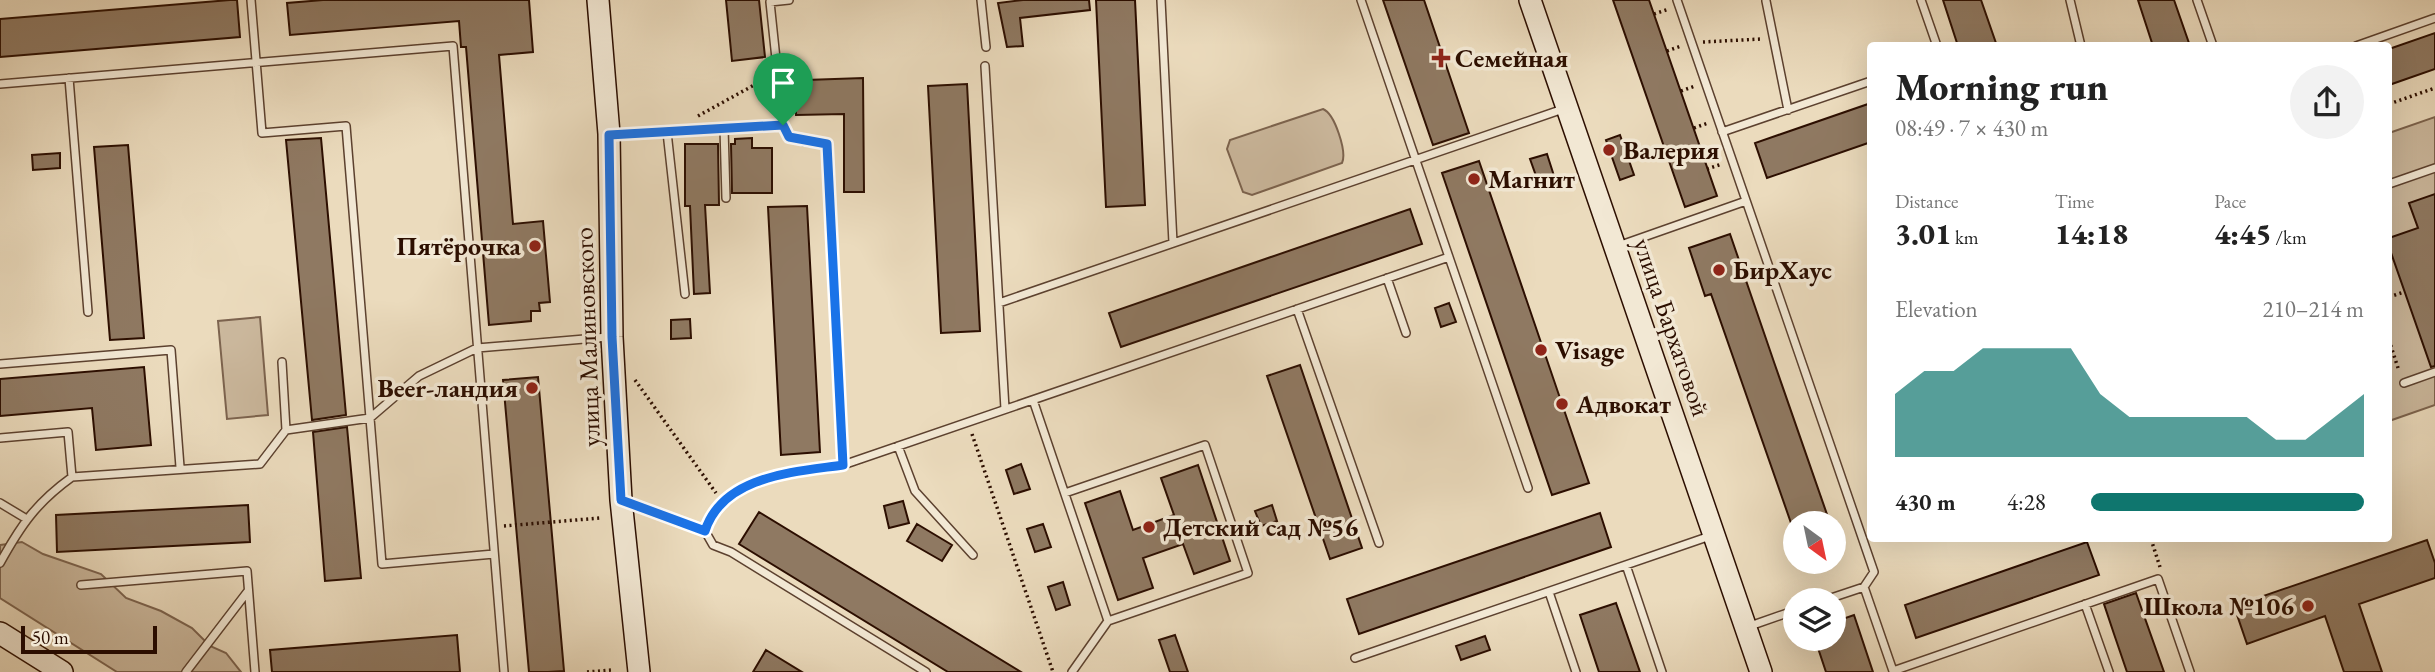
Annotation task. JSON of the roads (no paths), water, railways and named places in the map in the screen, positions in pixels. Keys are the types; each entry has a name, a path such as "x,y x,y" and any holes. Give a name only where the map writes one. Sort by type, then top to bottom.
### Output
{"street":[{"name":"улица Малиновского","path":"598,0 609,135 612,337 621,500 639,672"},
{"name":"улица Бархатовой","path":"1530,0 1761,672"},
{"path":"0,633 62,672"}],"lane":[{"path":"251,0 261,133 346,126 382,564 494,554"},
{"path":"789,0 770,2 783,125 789,137 827,144 843,465"},
{"path":"981,0 986,47"},
{"path":"1161,0 1173,243"},
{"path":"1361,0 1528,488"},
{"path":"1676,0 1874,572 1864,587 1846,593"},
{"path":"1921,0 1936,42"},
{"path":"2070,0 2080,42"},
{"path":"2197,0 2212,42"},
{"path":"1766,1 1788,110"},
{"path":"2367,42 2435,18"},
{"path":"0,84 453,46 504,672"},
{"path":"985,66 1005,409"},
{"path":"69,78 88,312"},
{"path":"1722,132 1867,82"},
{"path":"999,303 1567,108"},
{"path":"609,135 783,125"},
{"path":"724,128 726,198"},
{"path":"667,132 685,294"},
{"path":"2392,183 2435,168"},
{"path":"1615,247 1746,201"},
{"path":"705,531 709,519 723,502 746,486 780,474 843,465 1449,257"},
{"path":"1387,278 1406,333"},
{"path":"1297,309 1379,543"},
{"path":"286,430 369,418 419,376 478,348 612,337"},
{"path":"0,364 171,350 180,467"},
{"path":"0,563 26,518 47,494 72,477 180,467 260,464 286,430 282,362"},
{"path":"2404,383 2435,372"},
{"path":"1033,400 1108,621"},
{"path":"0,438 68,432 72,477"},
{"path":"1065,493 1205,445 1248,573 1108,621 1072,672"},
{"path":"898,446 915,491 973,555"},
{"path":"621,500 705,531 713,545 731,552 926,672"},
{"path":"0,503 26,518"},
{"path":"1355,658 1714,535"},
{"path":"1626,565 1662,672"},
{"path":"81,585 247,571 255,672"},
{"path":"1864,587 1893,671 2158,579 2190,672"},
{"path":"186,672 249,590"},
{"path":"1549,592 1576,672"},
{"path":"2085,604 2109,672"},
{"path":"1746,628 1783,615"}],"place":[{"name":"Семейная","path":"1441,58"},
{"name":"Валерия","path":"1609,150"},
{"name":"Магнит","path":"1474,179"},
{"name":"Пятёрочка","path":"535,246"},
{"name":"БирХаус","path":"1719,270"},
{"name":"Visage","path":"1541,350"},
{"name":"Beer-ландия","path":"532,388"},
{"name":"Адвокат","path":"1562,404"},
{"name":"Детский сад №56","path":"1149,527"},
{"name":"Школа №106","path":"2308,606"}]}
